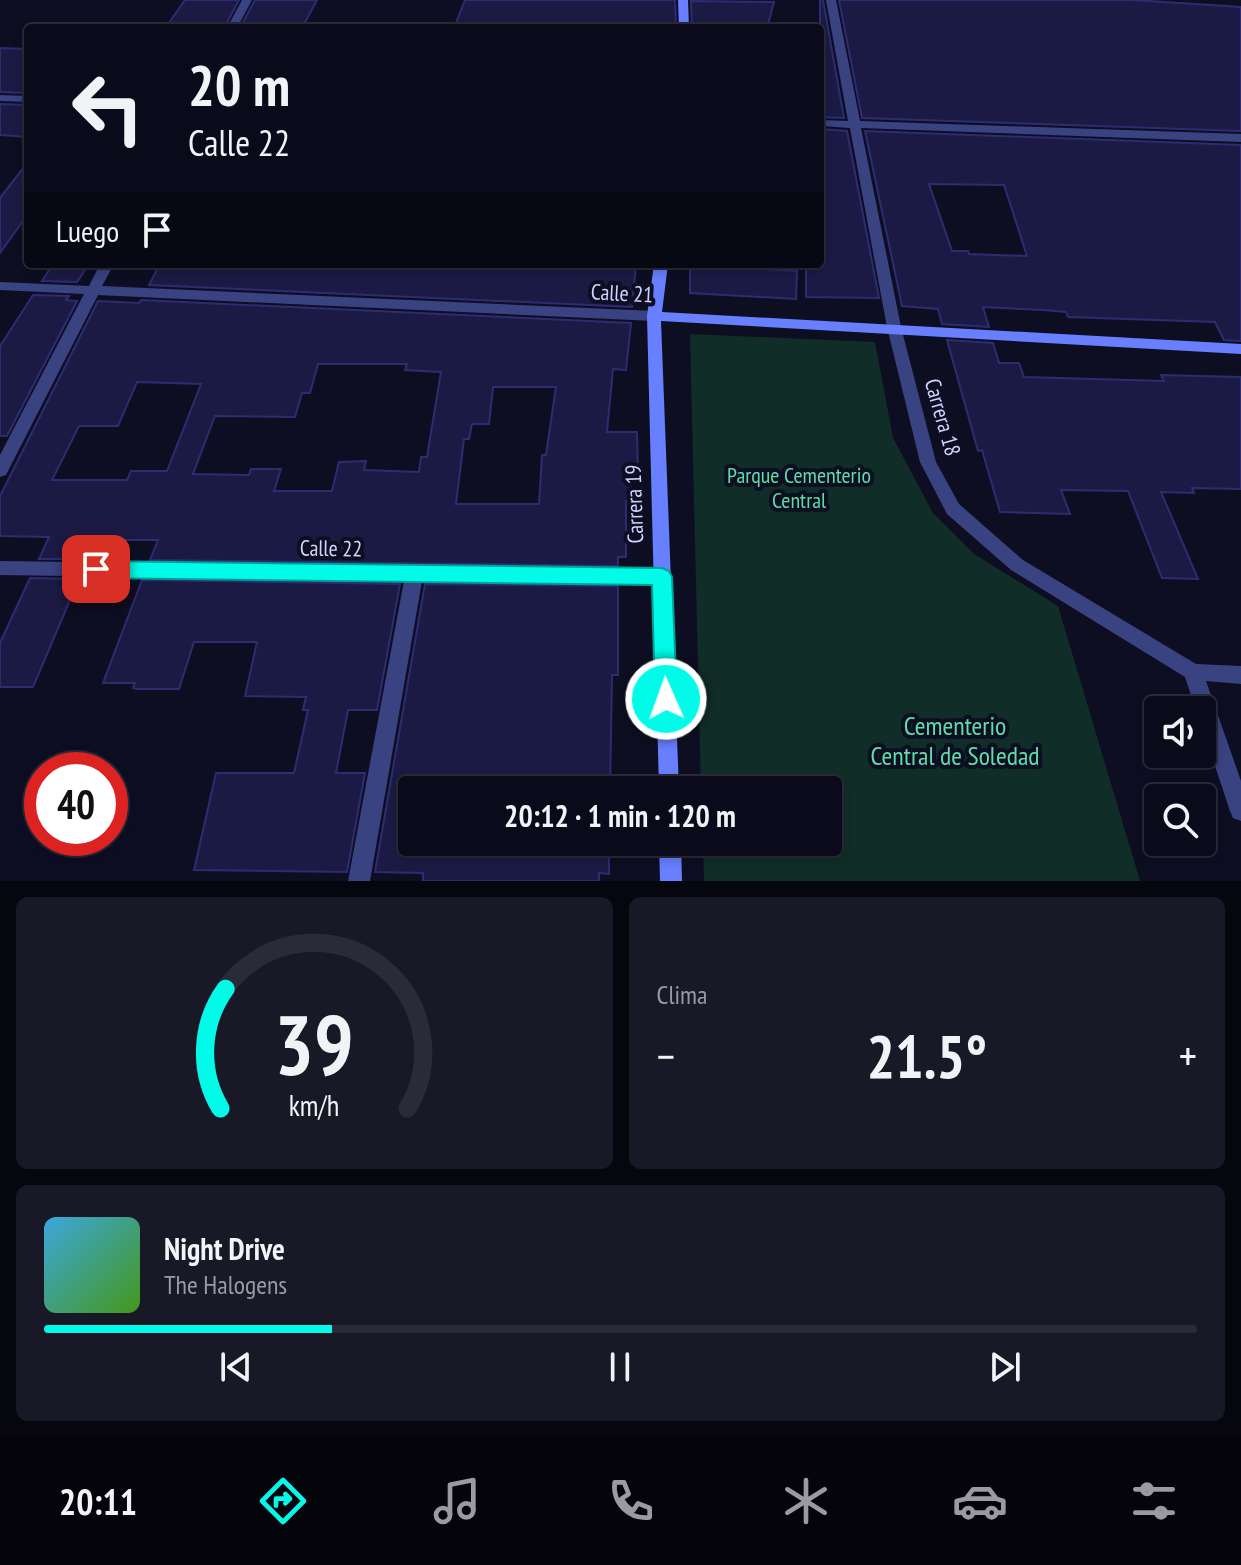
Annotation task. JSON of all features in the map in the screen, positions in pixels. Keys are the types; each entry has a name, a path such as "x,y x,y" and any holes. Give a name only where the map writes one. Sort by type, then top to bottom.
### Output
{"street":[{"path":"234,24 247,0"},
{"path":"683,0 684,24"},
{"name":"Carrera 18","path":"831,0 894,327 928,462 953,509 1017,565 1193,672"},
{"path":"0,98 24,99"},
{"path":"824,123 1241,138"},
{"path":"0,471 105,268"},
{"name":"Carrera 19","path":"660,268 654,316 669,776"},
{"name":"Calle 21","path":"0,286 894,327 1241,349"},
{"name":"Calle 22","path":"0,568 662,577"},
{"path":"359,881 414,573"},
{"path":"1241,675 1193,672 1241,811"},
{"path":"670,856 671,881"}],"green space":[{"name":"Cementerio Central de Soledad","path":"690,334 875,342 893,438 933,513 974,554 1058,606 1140,881 704,881 703,856 842,856 842,776 701,776"}],"building":[{"path":"185,0 239,0 226,24 168,24"},
{"path":"255,0 317,0 304,24 242,24"},
{"path":"465,0 675,0 676,24 456,24"},
{"path":"820,0 823,0 844,118 824,117 824,24 820,24"},
{"path":"839,0 1134,0 1241,7 1241,131 862,118"},
{"path":"691,1 774,2 768,24 692,24"},
{"path":"0,48 24,49 24,93 0,92"},
{"path":"0,104 24,105 24,137 0,135"},
{"path":"824,129 847,131 879,298 806,297 806,268 824,268"},
{"path":"865,131 1241,145 1241,341 1224,340 1215,322 1068,317 1066,312 983,307 989,327 942,324 938,309 902,306","holes":["929,184 1004,185 1027,256 952,251"]},
{"path":"24,167 24,220 0,253 0,198"},
{"path":"50,268 86,268 77,282 42,281"},
{"path":"158,268 636,268 632,307 149,285"},
{"path":"690,268 797,271 796,299 690,293"},
{"path":"33,295 69,296 66,300 77,301 7,436 0,436 0,346"},
{"path":"141,300 631,323 626,370 613,369 607,432 637,432 638,472 631,472 631,501 626,501 626,557 618,557 618,566 150,560 158,540 96,540 88,559 39,559 49,537 0,536 0,496 98,301 139,303","holes":["318,364 407,364 405,370 441,372 427,457 421,457 419,472 364,470 366,461 339,462 332,491 274,491 281,469 251,469 249,475 193,474 215,416 295,417 302,393 310,393","137,382 201,384 167,471 131,471 127,480 52,480 79,426 118,426","493,387 556,387 546,455 542,455 539,504 456,504 464,439 469,439 472,424 489,424"]},
{"path":"947,340 993,343 999,363 1019,363 1024,377 1164,381 1161,375 1241,377 1241,489 1192,488 1194,493 1161,492 1198,579 1162,578 1128,491 1061,490 1070,514 1000,512 982,450 978,451"},
{"path":"30,578 79,579 33,687 0,687 0,643"},
{"path":"142,580 400,584 377,710 348,710 336,773 365,773 347,872 194,870 216,773 294,773 308,710 303,710 306,697 245,696 257,642 194,642 179,689 137,689 133,688 135,683 103,683"},
{"path":"425,584 618,586 618,675 612,675 610,776 398,776 398,856 609,856 609,874 599,873 599,881 423,881 423,873 375,872"}],"route":[{"path":"96,569 662,577 666,699"}],"park label":[{"name":"Parque Cementerio Central","path":"799,488"}]}
